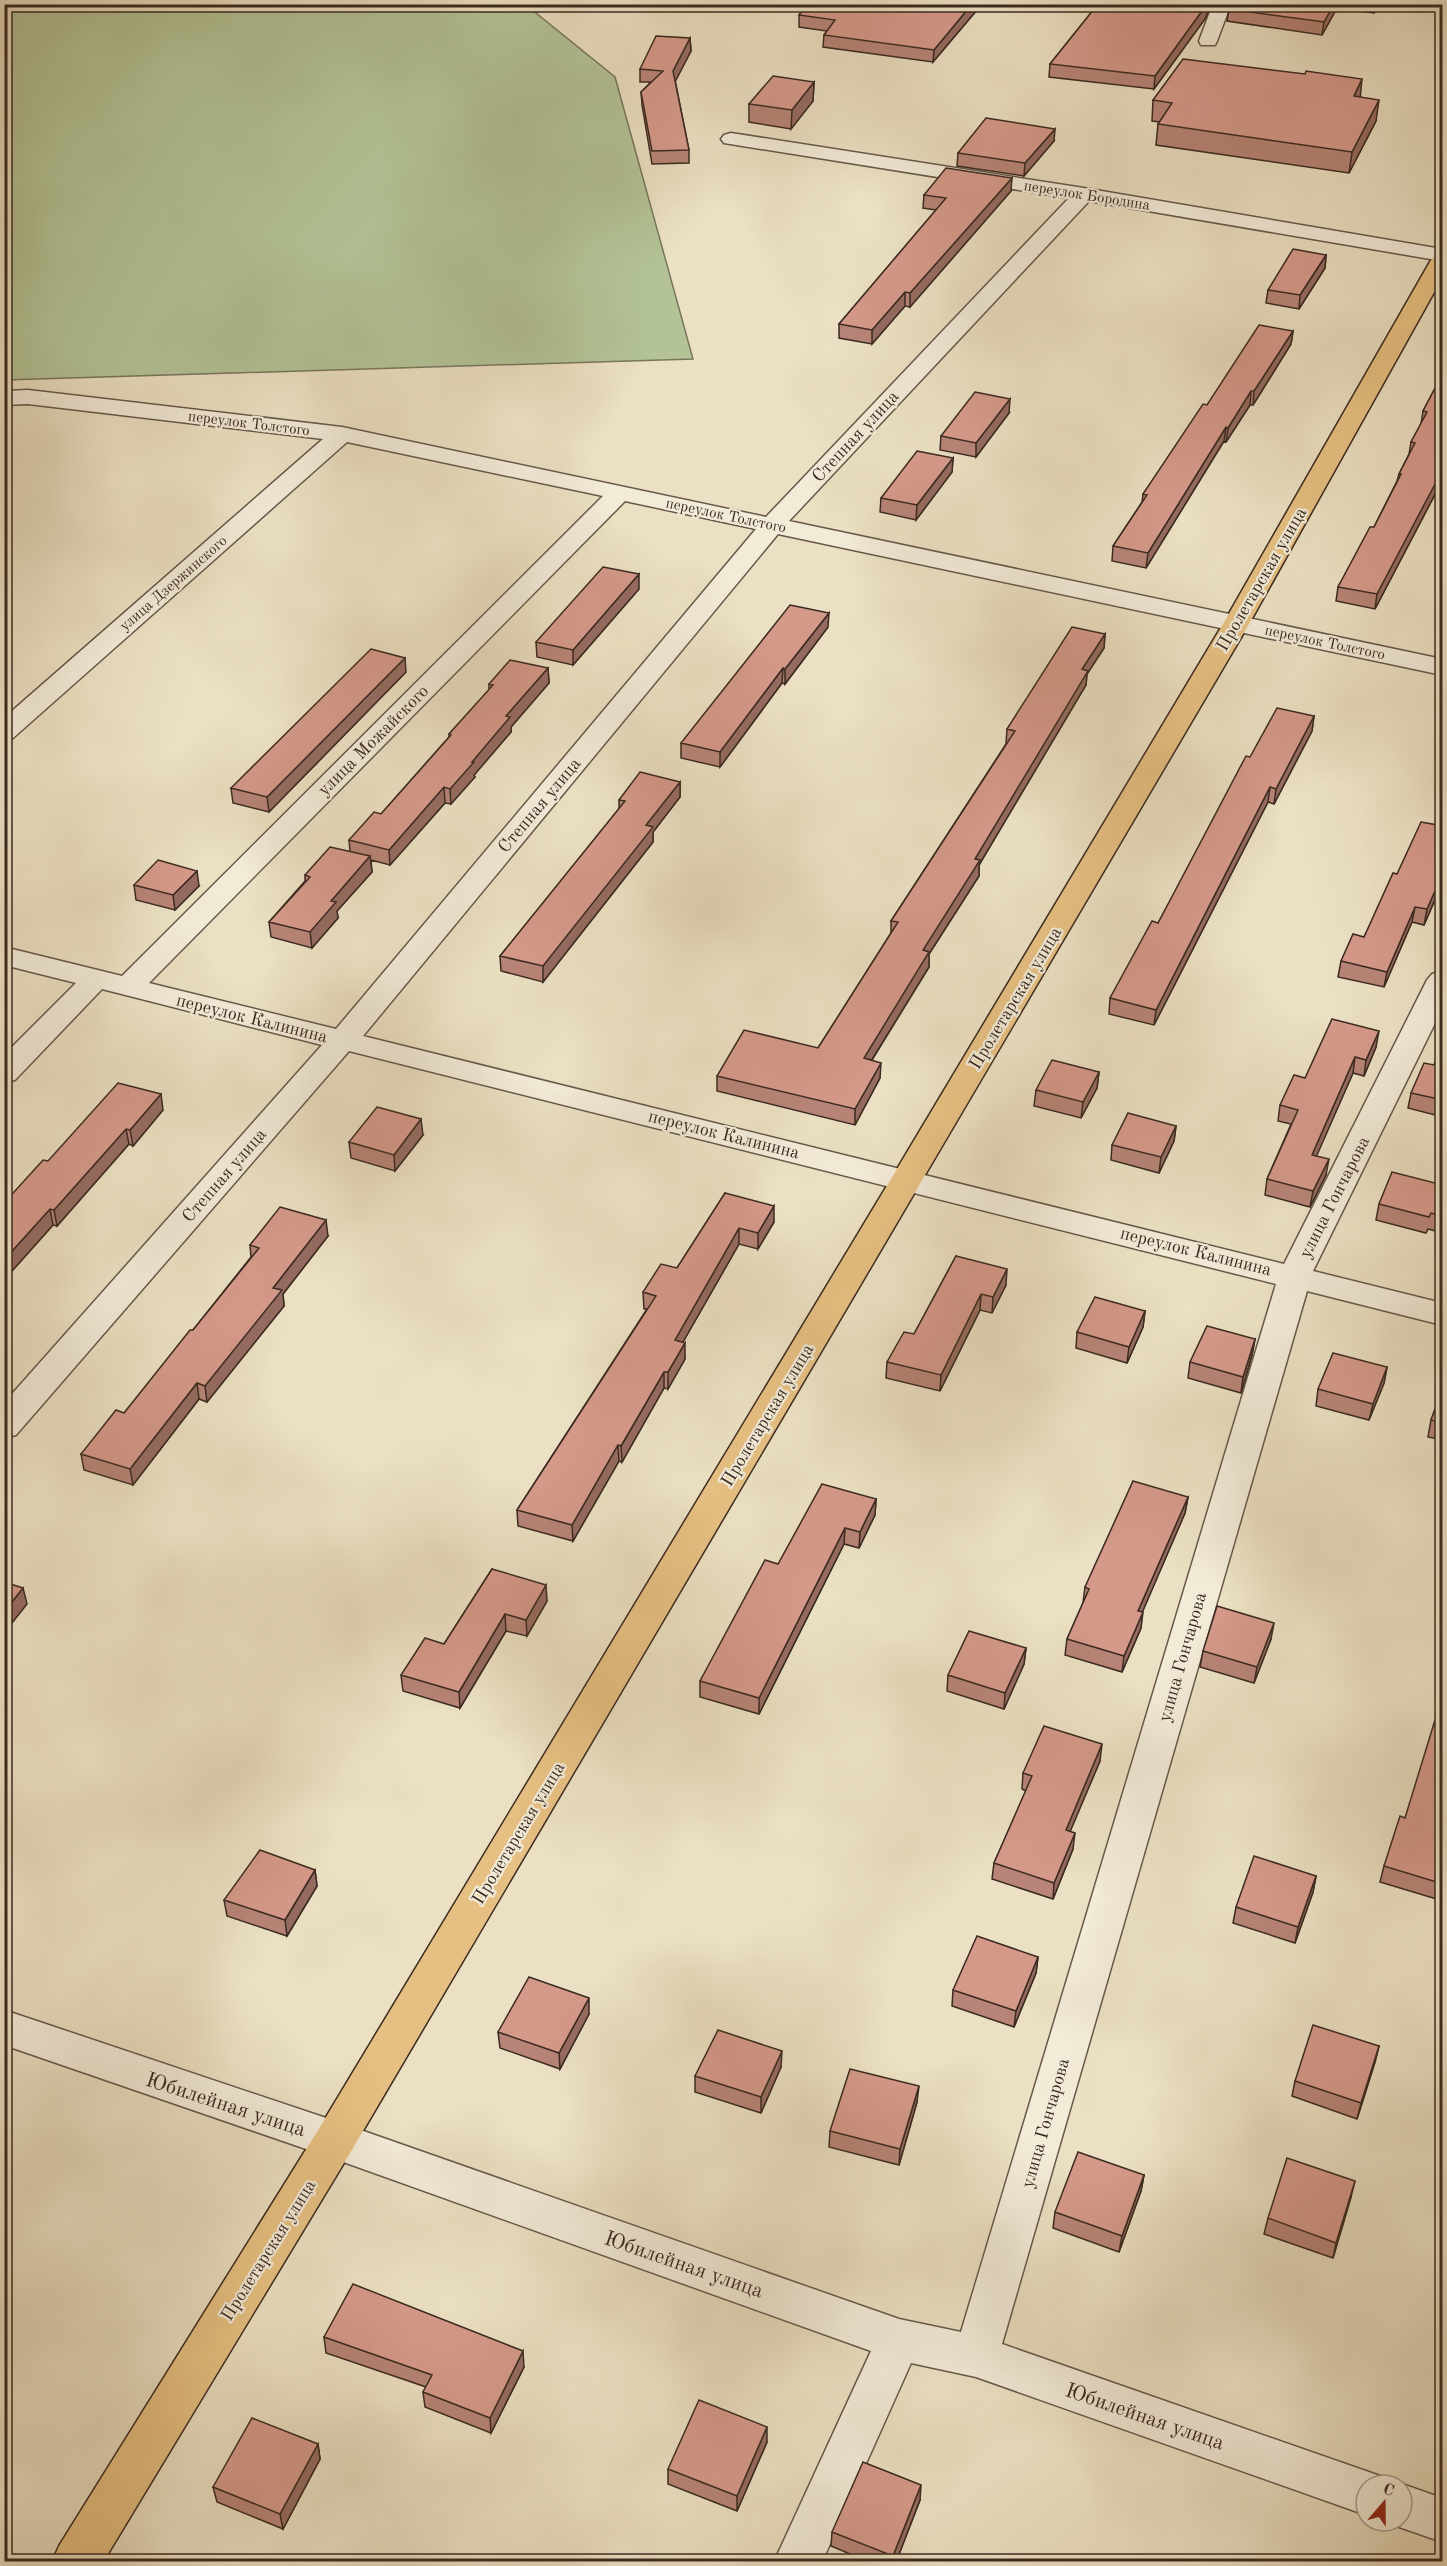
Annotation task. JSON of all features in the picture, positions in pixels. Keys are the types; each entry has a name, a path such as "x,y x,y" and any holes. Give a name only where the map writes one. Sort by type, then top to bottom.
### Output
{"main road":[{"name":"Пролетарская улица","path":"76,2562 335,2140 907,1179 1236,624 1443,261"}],"street":[{"path":"1208,41 1222,4"},
{"name":"переулок Бородина","path":"731,139 1084,194 1443,255"},
{"name":"Степная улица","path":"4,1425 343,1040 772,525 1084,194"},
{"name":"переулок Толстого","path":"4,398 28,397 342,434 1443,667"},
{"name":"улица Дзержинского","path":"4,732 342,434"},
{"name":"улица Можайского","path":"127,988 620,493"},
{"name":"переулок Калинина","path":"4,956 1295,1275 1443,1314"},
{"path":"4,1073 95,980"},
{"name":"улица Гончарова","path":"976,2356 1295,1275 1443,980"},
{"name":"Юбилейная улица","path":"4,2027 335,2140 899,2340 976,2356 1354,2489"},
{"path":"798,2562 899,2340"},
{"path":"1414,2510 1443,2520"}],"green space":[{"path":"4,5 526,5 615,77 693,359 5,380"}],"building":[{"path":"808,4 972,4 934,50 824,35 835,20 799,15"},
{"path":"1098,4 1207,4 1155,76 1050,64"},
{"path":"1230,4 1334,4 1324,22 1228,9"},
{"path":"656,36 690,38 673,71 689,150 652,151 641,92 663,71 640,69"},
{"path":"1183,59 1362,79 1354,96 1379,100 1352,152 1158,124 1172,103 1153,100"},
{"path":"773,76 814,82 792,110 749,104"},
{"path":"986,118 1055,129 1025,163 958,153"},
{"path":"946,168 1012,178 910,293 905,292 872,330 839,324 946,198 924,195"},
{"path":"1293,249 1326,255 1300,295 1268,290"},
{"path":"1259,325 1293,331 1254,391 1251,391 1228,428 1226,427 1148,553 1113,546 1147,495 1143,494 1203,404 1207,405"},
{"path":"1443,373 1443,459 1441,462 1443,469 1377,594 1338,587 1370,527 1374,527 1401,474 1399,474 1415,443 1411,442 1427,412 1423,411"},
{"path":"975,392 1010,399 976,443 941,436"},
{"path":"917,451 953,458 917,505 881,498"},
{"path":"603,567 639,574 573,650 536,642"},
{"path":"790,605 829,613 785,669 783,668 720,752 681,743"},
{"path":"1072,627 1105,634 1082,669 1088,671 975,859 980,860 923,950 929,952 864,1058 881,1063 855,1109 717,1076 744,1030 818,1048 898,922 891,921 1015,731 1007,729"},
{"path":"371,649 405,658 267,797 231,788"},
{"path":"510,660 548,668 506,716 510,717 450,789 444,787 389,850 349,840 374,812 381,814 493,685 489,684"},
{"path":"1277,708 1314,716 1276,789 1270,787 1156,1010 1110,998 1152,921 1158,923 1246,756 1250,757"},
{"path":"640,772 680,782 646,825 653,827 543,966 500,956 625,801 619,800"},
{"path":"1421,822 1443,826 1443,873 1427,909 1415,907 1387,972 1341,961 1353,934 1364,937 1393,873 1397,874"},
{"path":"330,847 370,856 331,901 336,902 310,932 269,922 310,877 305,875"},
{"path":"158,860 197,871 173,895 134,885"},
{"path":"1332,1019 1379,1031 1366,1060 1355,1057 1312,1155 1329,1159 1313,1191 1267,1179 1298,1110 1280,1105 1294,1075 1305,1078"},
{"path":"1443,1044 1443,1100 1411,1093 1424,1063 1434,1065"},
{"path":"1052,1060 1099,1072 1083,1102 1036,1090"},
{"path":"118,1083 161,1094 130,1130 126,1129 54,1210 50,1209 4,1260 4,1203 43,1160 48,1161"},
{"path":"377,1107 421,1119 394,1155 349,1142"},
{"path":"1128,1113 1176,1126 1161,1157 1112,1145"},
{"path":"1392,1172 1443,1185 1443,1216 1431,1213 1429,1217 1379,1204"},
{"path":"725,1193 774,1206 758,1233 739,1228 675,1340 685,1343 668,1372 664,1372 621,1446 618,1445 572,1525 517,1510 656,1296 643,1292 661,1264 677,1268"},
{"path":"280,1207 326,1220 273,1288 282,1290 205,1386 197,1383 130,1469 81,1454 116,1410 124,1413 190,1330 193,1330 259,1248 250,1245"},
{"path":"956,1256 1007,1269 993,1297 981,1294 941,1375 887,1362 904,1332 914,1334"},
{"path":"1095,1297 1145,1311 1129,1347 1077,1332"},
{"path":"1207,1326 1255,1339 1243,1377 1190,1362"},
{"path":"1333,1353 1387,1367 1373,1404 1318,1389"},
{"path":"1443,1388 1443,1423 1431,1420"},
{"path":"1133,1481 1188,1497 1138,1611 1143,1612 1124,1656 1067,1639 1089,1589 1085,1587"},
{"path":"822,1484 876,1499 860,1532 845,1528 759,1698 700,1681 765,1560 778,1564"},
{"path":"492,1569 546,1585 526,1620 505,1614 459,1692 401,1675 425,1638 444,1644"},
{"path":"4,1582 23,1588 4,1612"},
{"path":"1217,1606 1274,1623 1257,1667 1203,1651"},
{"path":"969,1631 1026,1648 1005,1693 948,1675"},
{"path":"1435,1720 1443,1722 1443,1884 1384,1866 1400,1816 1405,1818"},
{"path":"1044,1726 1102,1744 1066,1830 1075,1833 1054,1883 994,1863 1032,1776 1023,1773"},
{"path":"260,1850 315,1870 285,1920 224,1900"},
{"path":"1254,1856 1316,1876 1298,1927 1236,1907"},
{"path":"977,1936 1038,1957 1016,2011 953,1990"},
{"path":"529,1977 589,1998 559,2053 498,2032"},
{"path":"1313,2025 1379,2046 1361,2103 1295,2081"},
{"path":"718,2030 782,2051 761,2097 695,2076"},
{"path":"850,2069 919,2086 900,2149 830,2131"},
{"path":"1078,2152 1144,2175 1122,2236 1055,2212"},
{"path":"1287,2158 1355,2181 1336,2243 1268,2218"},
{"path":"353,2284 523,2351 490,2418 423,2392 432,2375 324,2337"},
{"path":"699,2400 767,2427 737,2496 668,2469"},
{"path":"252,2418 318,2444 280,2514 213,2487"},
{"path":"863,2462 921,2485 893,2556 832,2532"}]}
